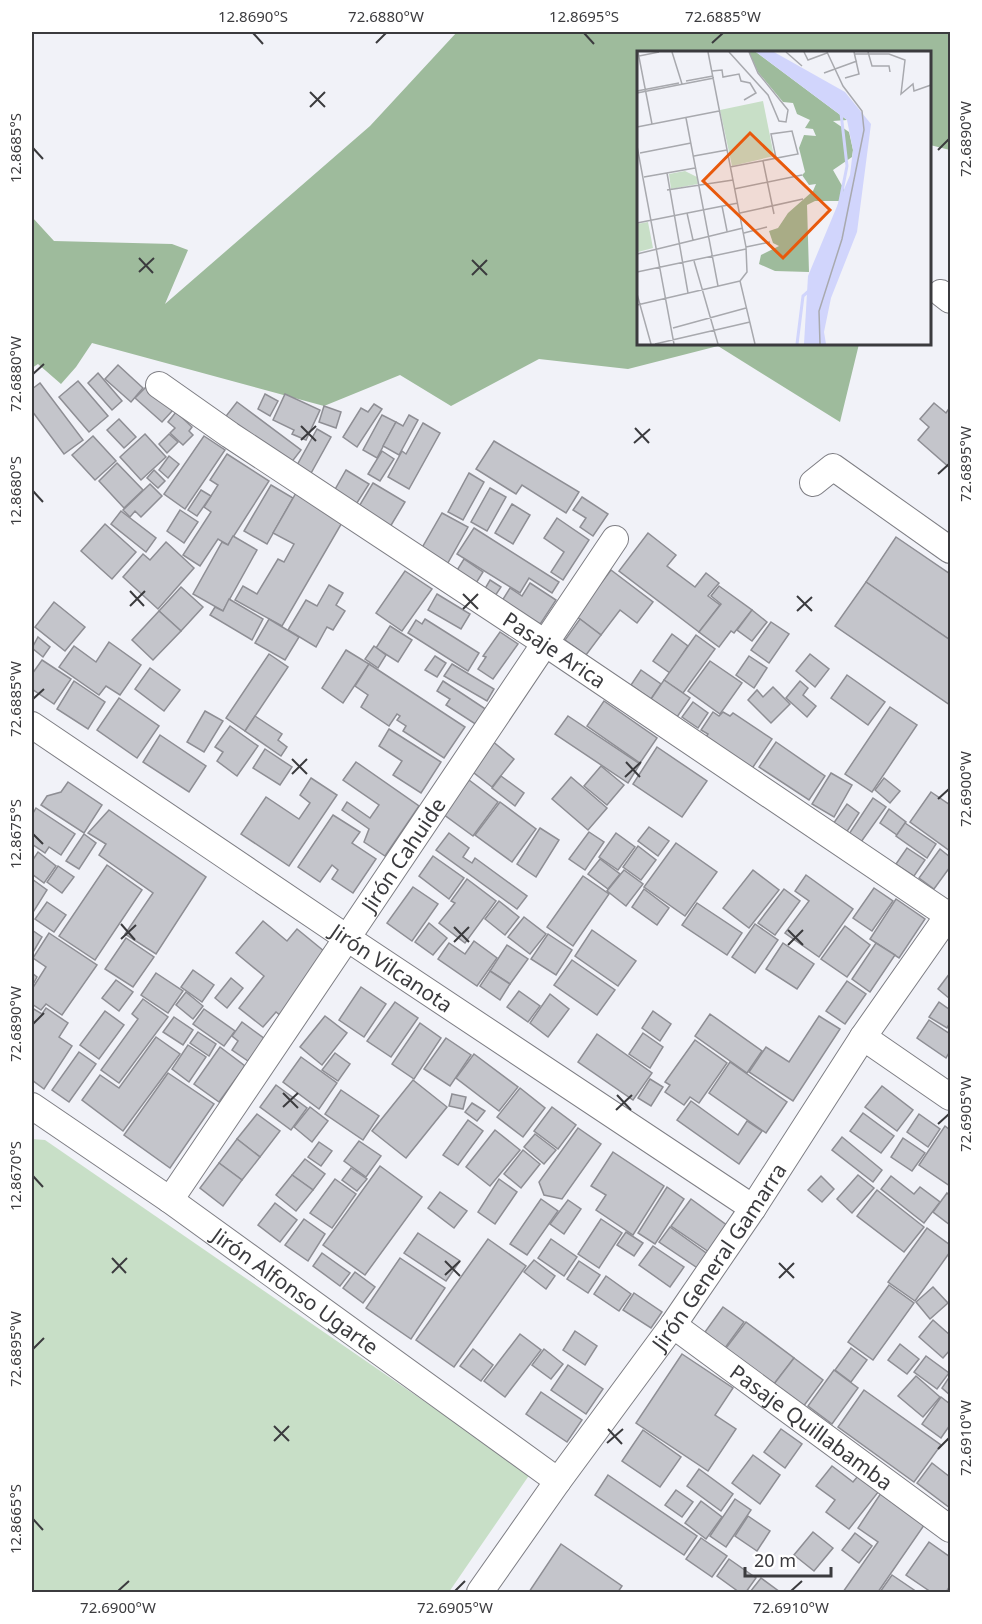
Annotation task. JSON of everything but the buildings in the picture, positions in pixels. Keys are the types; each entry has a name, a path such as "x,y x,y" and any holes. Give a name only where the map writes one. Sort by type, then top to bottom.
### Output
{"street":[{"name":"Pasaje Arica","path":"159,385 230,435 950,914"},
{"path":"813,483 833,467 951,550"},
{"name":"Jirón Cahuide","path":"170,1200 615,539"},
{"name":"Jirón Vilcanota","path":"32,725 753,1208"},
{"name":"Jirón General Gamarra","path":"480,1593 558,1481 673,1325 753,1208 863,1037 950,914"},
{"path":"863,1037 951,1097"},
{"name":"Jirón Alfonso Ugarte","path":"32,1106 170,1200 558,1481"},
{"name":"Pasaje Quillabamba","path":"673,1325 951,1529"}],"green space":[{"path":"457,32 950,32 950,150 931,145 931,51 637,51 637,345 859,345 840,422 718,346 628,369 539,359 451,406 400,375 324,406 92,343 61,384 38,364 32,368 32,217 54,241 172,244 188,250 165,304 370,126"},
{"path":"32,1139 45,1140 530,1474 449,1592 32,1592"}]}
